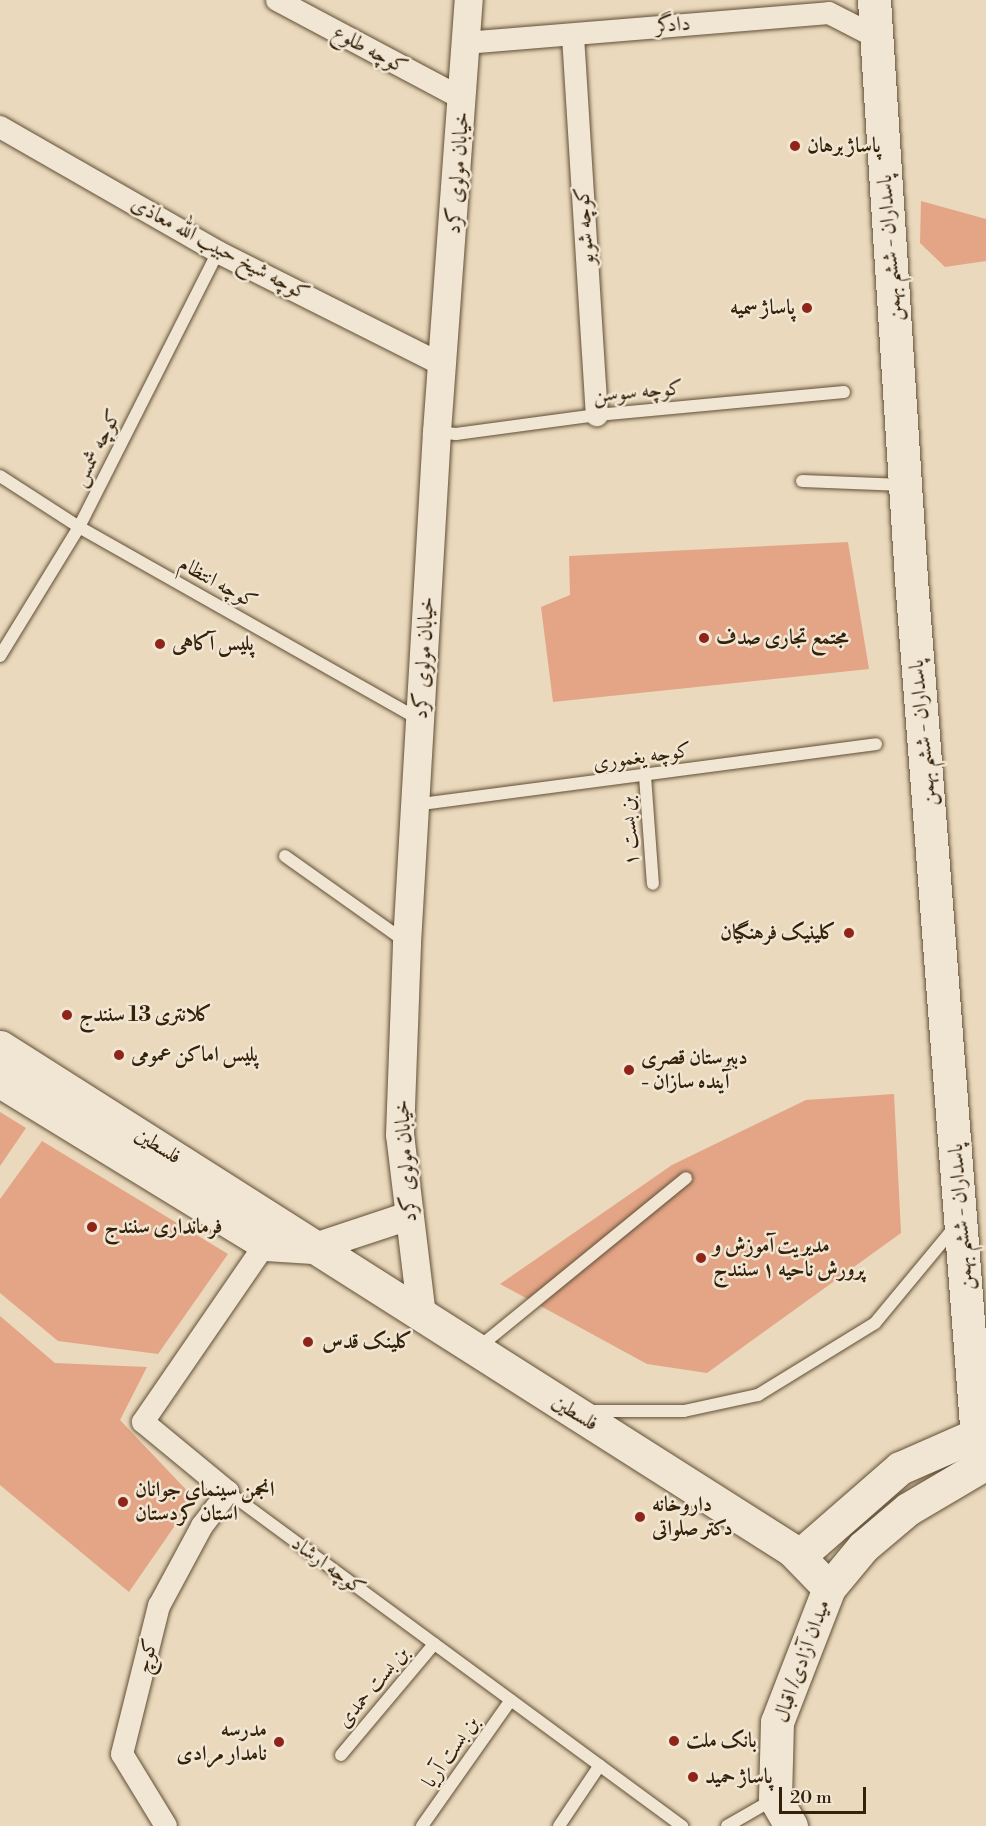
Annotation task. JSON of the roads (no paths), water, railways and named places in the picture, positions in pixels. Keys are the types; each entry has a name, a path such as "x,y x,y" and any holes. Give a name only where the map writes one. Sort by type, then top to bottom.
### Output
{"main road":[{"name":"پاسداران - ششم بهمن","path":"874,0 905,485 981,1454"},
{"name":"فلسطین","path":"0,1047 272,1233"},
{"name":"فلسطین","path":"0,1081 272,1233 315,1247 799,1556 829,1588"},
{"path":"799,1556 900,1468 981,1454"},
{"name":"میدان آزادی/ اقبال","path":"775,1798 777,1722 829,1588 862,1547 981,1454"},
{"path":"775,1798 791,1826"}],"street":[{"name":"کوچه طلوع","path":"277,0 463,99"},
{"name":"خیابان مولوی کرد","path":"422,1316 408,1216 400,1135 413,805 437,432 469,0"},
{"name":"دادگر","path":"465,43 573,36 637,27 829,13 876,37"},
{"name":"کوچه شوبو","path":"573,36 597,415"},
{"name":"کوچه شیخ حبیب الله معاذی","path":"0,127 218,252 442,365"},
{"path":"315,1247 408,1216"},
{"name":"کوچه ارشاد","path":"228,1492 143,1422 272,1233"},
{"name":"کوچ","path":"166,1826 122,1754 159,1606 202,1526 228,1492"}],"lane":[{"name":"کوچه شمس","path":"0,656 79,526 218,252"},
{"name":"کوچه سوسن","path":"437,432 456,434 597,415 844,392"},
{"name":"کوچه انتظام","path":"0,476 79,526 420,719"},
{"path":"802,481 905,485"},
{"name":"کوچه یغموری","path":"413,805 876,744"},
{"name":"بن بست ۱","path":"645,776 653,884"},
{"path":"285,856 407,943"},
{"path":"476,1350 686,1179"},
{"path":"571,1411 684,1411 758,1395 875,1323 931,1261 961,1218"},
{"name":"کوچه ارشاد","path":"228,1492 682,1826"},
{"name":"بن بست حمدی","path":"341,1755 434,1644"},
{"name":"بن بست آریا","path":"422,1826 511,1700"},
{"path":"559,1826 600,1765"},
{"path":"727,1826 775,1798"}],"place":[{"name":"پاساژ برهان","path":"795,146"},
{"name":"پاساژ سمیه","path":"807,308"},
{"name":"مجتمع تجاری صدف","path":"704,638"},
{"name":"پلیس آکاهی","path":"160,644"},
{"name":"کلینیک فرهنگیان","path":"849,933"},
{"name":"کلانتری 13 سنندج","path":"67,1015"},
{"name":"پلیس اماکن عمومی","path":"119,1055"},
{"name":"دبیرستان قصری - آینده سازان","path":"629,1070"},
{"name":"فرمانداری سنندج","path":"92,1227"},
{"name":"مدیریت آموزش و پرورش ناحیه ۱ سنندج","path":"701,1258"},
{"name":"کلینک قدس","path":"308,1342"},
{"name":"انجمن سینمای جوانان استان کردستان","path":"123,1502"},
{"name":"داروخانه دکتر صلواتی","path":"640,1517"},
{"name":"بانک ملت","path":"674,1741"},
{"name":"مدرسه نامدار مرادی","path":"279,1742"},
{"name":"پاساژ حمید","path":"693,1777"}]}
